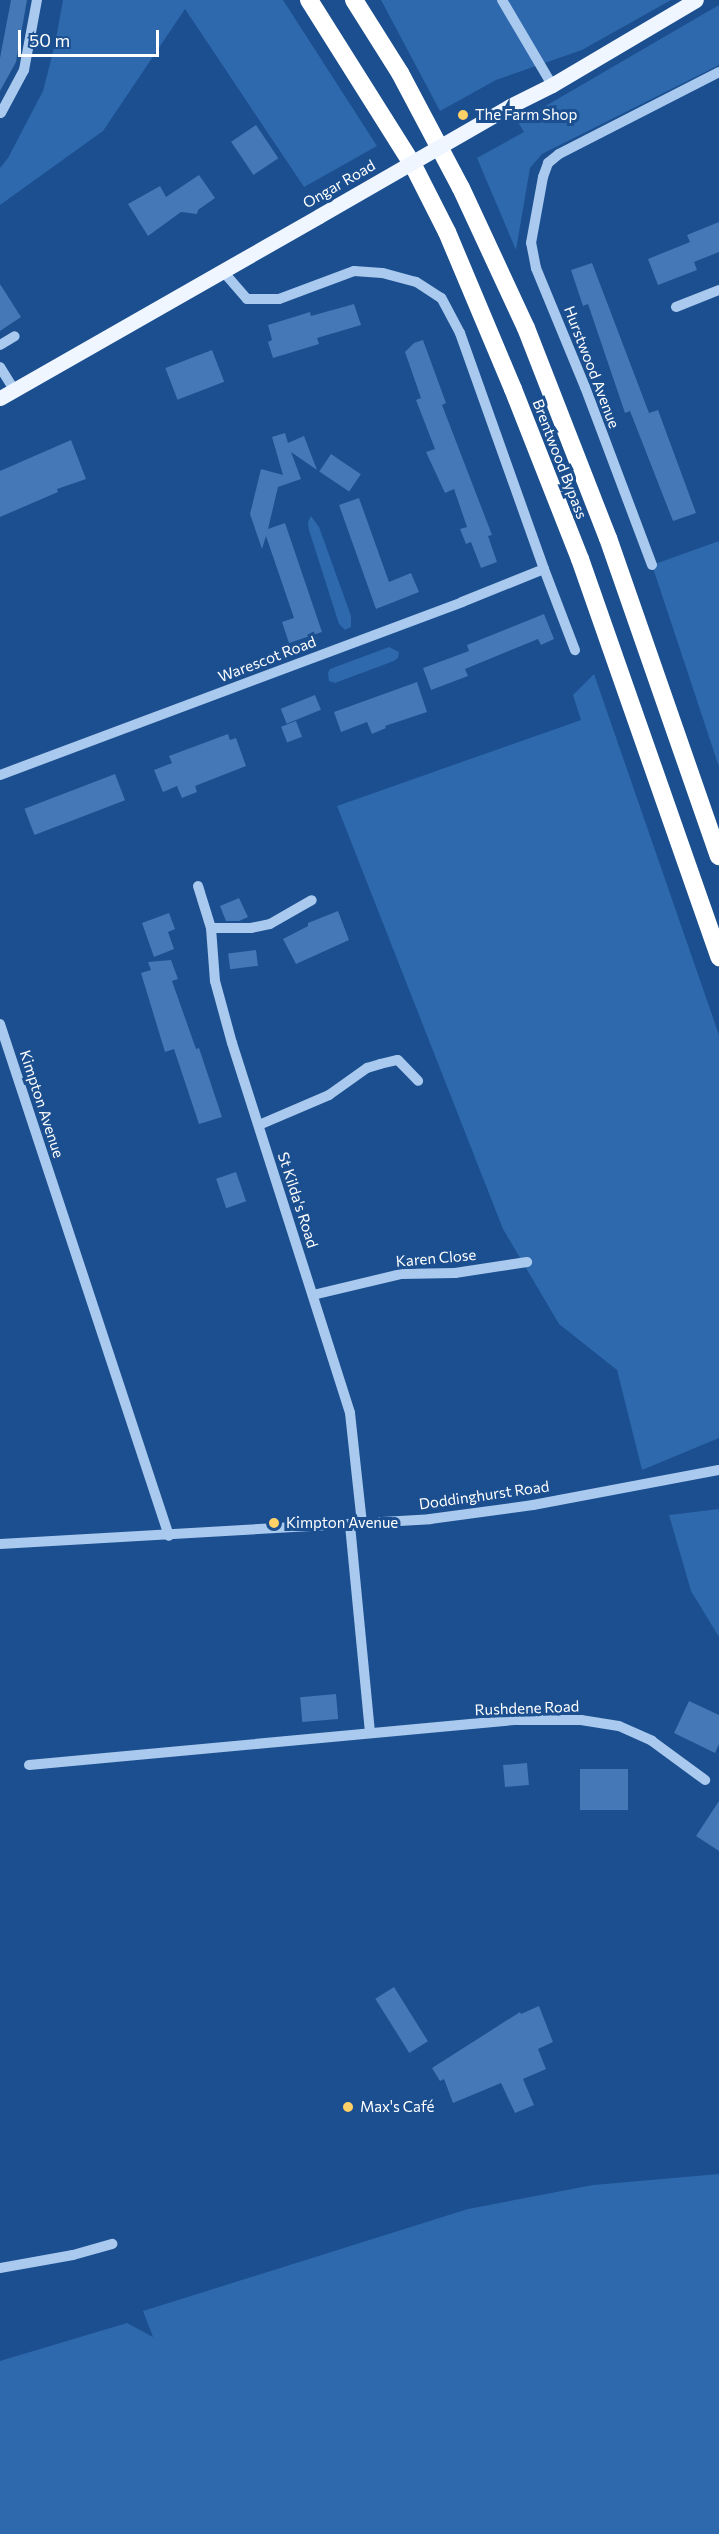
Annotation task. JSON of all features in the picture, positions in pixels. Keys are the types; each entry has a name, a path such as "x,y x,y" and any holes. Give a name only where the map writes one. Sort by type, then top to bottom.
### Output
{"highway":[{"name":"Brentwood Bypass","path":"309,0 414,167 447,232 580,559 719,957"},
{"name":"Brentwood Bypass","path":"354,0 400,73 461,188 526,328 608,538 719,856"}],"main road":[{"name":"Ongar Road","path":"0,398 510,106 552,85 696,0"}],"street":[{"path":"1,113 24,70 37,0"},
{"path":"502,0 552,85"},
{"name":"Hurstwood Avenue","path":"652,565 532,256 531,243 543,177 548,163 559,154 719,72"},
{"path":"222,270 247,299 261,301 279,299 354,271 382,273 416,282 441,298 460,333 574,650"},
{"path":"676,307 719,290"},
{"path":"0,345 15,336"},
{"path":"0,367 14,389"},
{"name":"Warescot Road","path":"0,775 462,602 544,569"},
{"name":"St Kilda's Road","path":"198,886 211,928 215,981 350,1413 362,1524"},
{"path":"211,928 251,928 270,924 312,900"},
{"name":"Kimpton Avenue","path":"0,1024 169,1536"},
{"path":"259,1125 329,1095 367,1068 380,1064 398,1060 418,1082"},
{"name":"Karen Close","path":"313,1295 401,1274 455,1273 527,1262"},
{"name":"Doddinghurst Road","path":"0,1544 169,1536 430,1519 533,1505 719,1470"},
{"path":"350,1525 370,1733"},
{"name":"Rushdene Road","path":"29,1765 517,1720 581,1720 619,1726 652,1741 705,1780"},
{"path":"0,2268 73,2255 112,2244"}],"shaded area":[{"path":"63,0 283,0 377,146 304,187 185,9 103,131 0,205 0,168 8,158 43,91"},
{"path":"381,0 671,0 582,50 496,80 440,111"},
{"path":"719,5 719,65 542,154 530,168 516,250 477,158 524,132 518,122"},
{"path":"311,516 319,527 351,616 351,627 345,630 339,624 309,530 308,522"},
{"path":"719,541 719,767 652,565"},
{"path":"389,647 399,652 398,658 394,661 335,683 329,681 330,669"},
{"path":"594,674 719,1035 719,1438 642,1470 617,1370 559,1324 503,1229 337,806 581,720 573,695"},
{"path":"719,1509 719,1637 691,1591 669,1515"},
{"path":"719,2174 719,2534 0,2534 0,2361 127,2323 153,2337 143,2311 468,2209 593,2185"}],"building":[{"path":"11,0 27,0 16,62 0,91 0,58"},
{"path":"256,125 278,158 253,175 231,142"},
{"path":"199,175 215,198 198,210 197,214 181,212 148,236 128,204 160,186 166,197"},
{"path":"719,222 719,252 694,262 697,270 658,285 648,259 690,242 687,235"},
{"path":"592,263 649,413 658,410 696,513 673,521 630,411 625,413 588,304 583,306 571,270"},
{"path":"0,284 21,317 0,331"},
{"path":"354,304 361,325 317,338 319,344 273,358 268,342 272,340 268,325 310,312 311,316"},
{"path":"423,340 446,403 442,405 492,535 488,536 497,562 481,568 471,542 466,544 460,529 467,527 454,489 445,493 426,452 435,449 416,400 421,398 405,352 414,343"},
{"path":"212,350 224,382 178,400 165,368"},
{"path":"285,433 288,443 304,436 317,470 291,452 301,479 278,487 268,529 285,523 322,632 289,643 282,622 294,618 266,536 262,549 250,514 261,469 283,475 272,437"},
{"path":"71,440 86,479 57,489 58,492 0,517 0,471"},
{"path":"331,454 361,474 349,492 319,471"},
{"path":"359,498 389,582 411,573 419,592 376,609 339,505"},
{"path":"544,614 554,639 541,645 538,639 465,669 468,676 431,690 423,668 469,651 467,645"},
{"path":"417,682 427,712 385,726 386,728 372,734 367,722 341,732 334,712"},
{"path":"315,695 321,710 287,724 281,709"},
{"path":"296,721 302,737 287,743 281,727"},
{"path":"228,734 230,740 236,738 246,766 195,786 197,792 182,798 177,786 163,792 154,770 172,763 169,756"},
{"path":"115,774 125,800 34,835 24,809"},
{"path":"239,898 248,917 239,921 226,921 220,906"},
{"path":"338,911 349,940 296,964 283,939 308,926 308,923"},
{"path":"169,913 175,929 168,932 174,949 154,957 142,923"},
{"path":"256,950 258,966 230,969 228,953"},
{"path":"171,960 178,979 172,981 196,1049 199,1048 222,1117 199,1124 174,1049 165,1052 141,973 151,970 148,962"},
{"path":"236,1172 246,1201 226,1208 216,1179"},
{"path":"336,1694 338,1719 302,1722 300,1697"},
{"path":"689,1701 719,1715 719,1744 715,1753 674,1733"},
{"path":"527,1763 529,1785 505,1787 503,1765"},
{"path":"580,1769 628,1769 628,1810 580,1810"},
{"path":"719,1801 719,1851 696,1836"},
{"path":"394,1987 428,2041 409,2053 375,1999"},
{"path":"539,2006 553,2042 538,2049 546,2069 523,2079 534,2105 515,2113 501,2083 453,2103 444,2079 440,2081 432,2068 520,2012 521,2014"}],"place":[{"name":"The Farm Shop","path":"463,115"},
{"name":"Kimpton Avenue","path":"274,1523"},
{"name":"Max's Café","path":"348,2107"}]}
